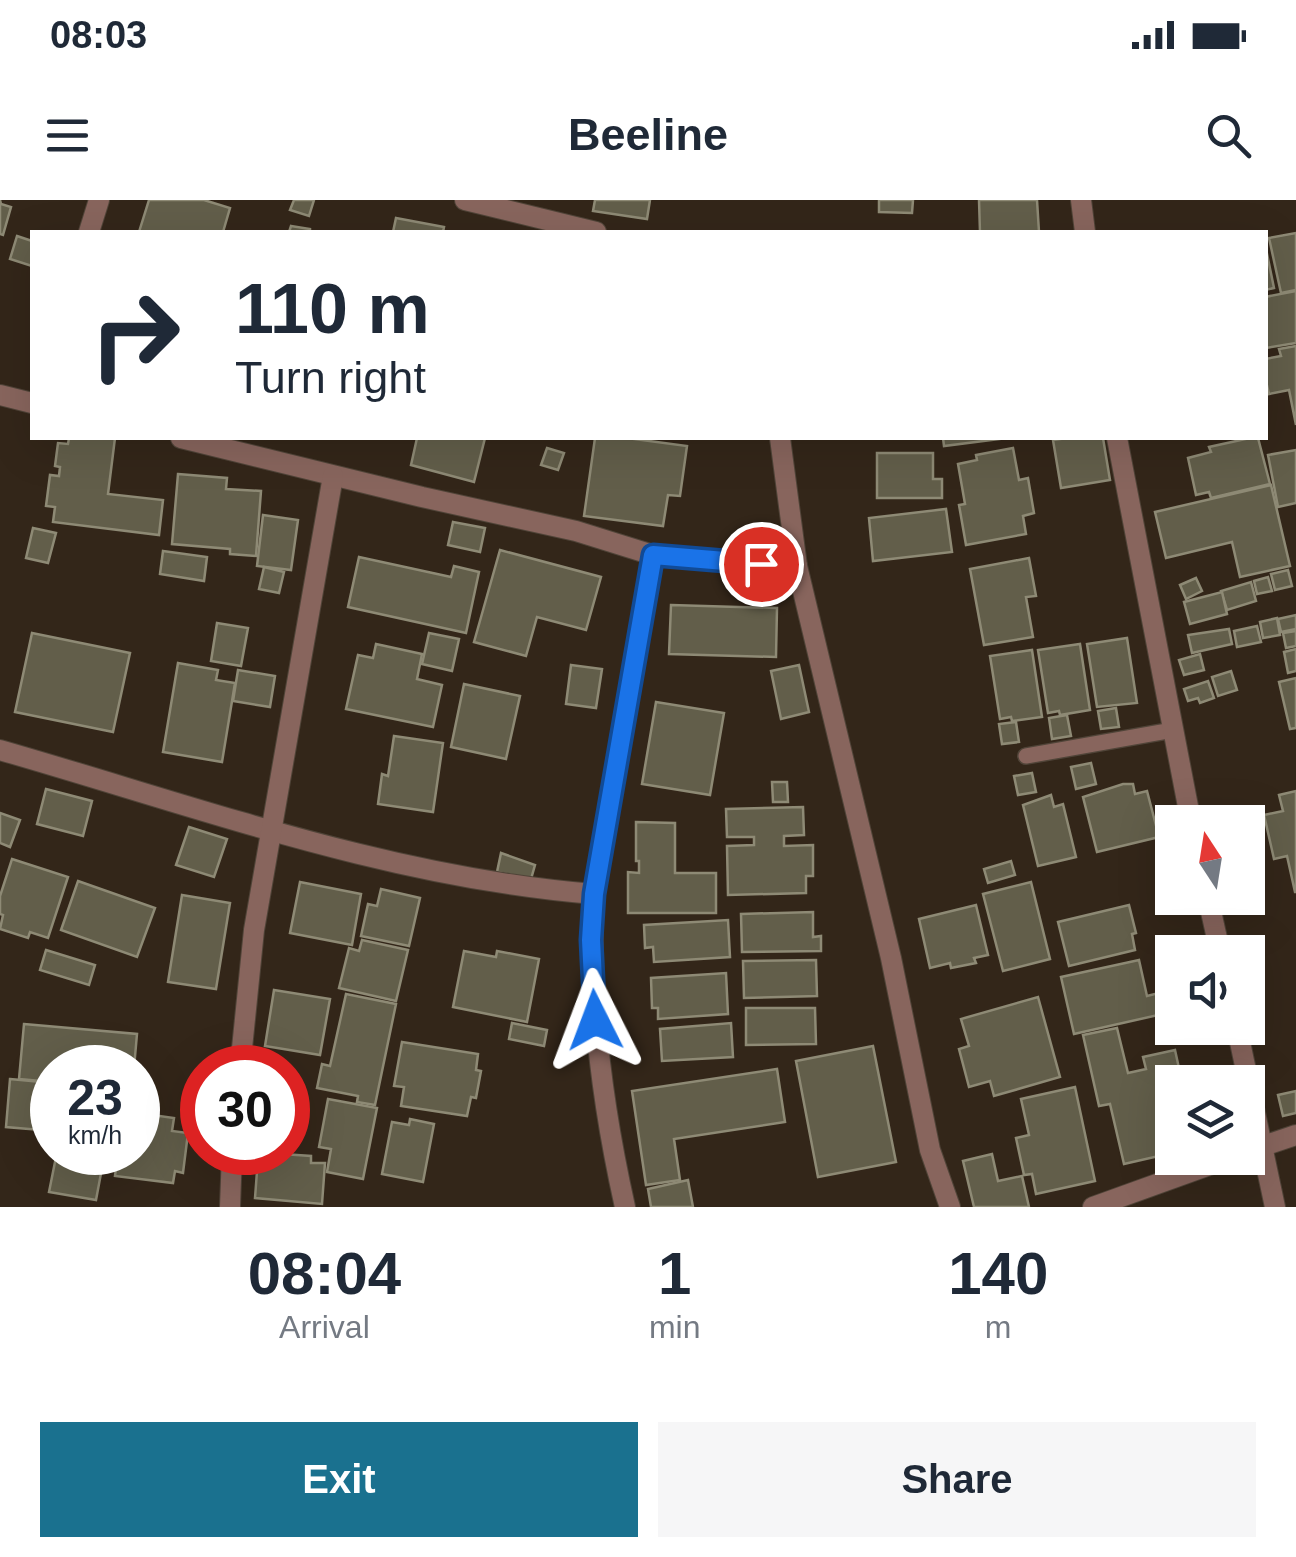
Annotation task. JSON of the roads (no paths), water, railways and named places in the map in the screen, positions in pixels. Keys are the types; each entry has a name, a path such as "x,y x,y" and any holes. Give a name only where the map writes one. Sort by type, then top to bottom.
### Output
{"street":[{"path":"90,230 98,200"},
{"path":"465,200 588,230"},
{"path":"1081,200 1084,230"},
{"path":"0,395 30,402"},
{"path":"188,440 576,531 653,555 797,566"},
{"path":"780,440 797,566 891,958 930,1150 950,1207"},
{"path":"1117,440 1188,805"},
{"path":"242,1045 254,930 333,476"},
{"path":"625,1207 610,1142 595,1020 591,940 594,894 653,555"},
{"path":"0,750 453,877 594,894"},
{"path":"1265,1145 1296,1135"},
{"path":"230,1207 231,1175"},
{"path":"1093,1207 1182,1175"},
{"path":"1264,1175 1275,1207"}],"lane":[{"path":"1026,756 1174,730"}]}
